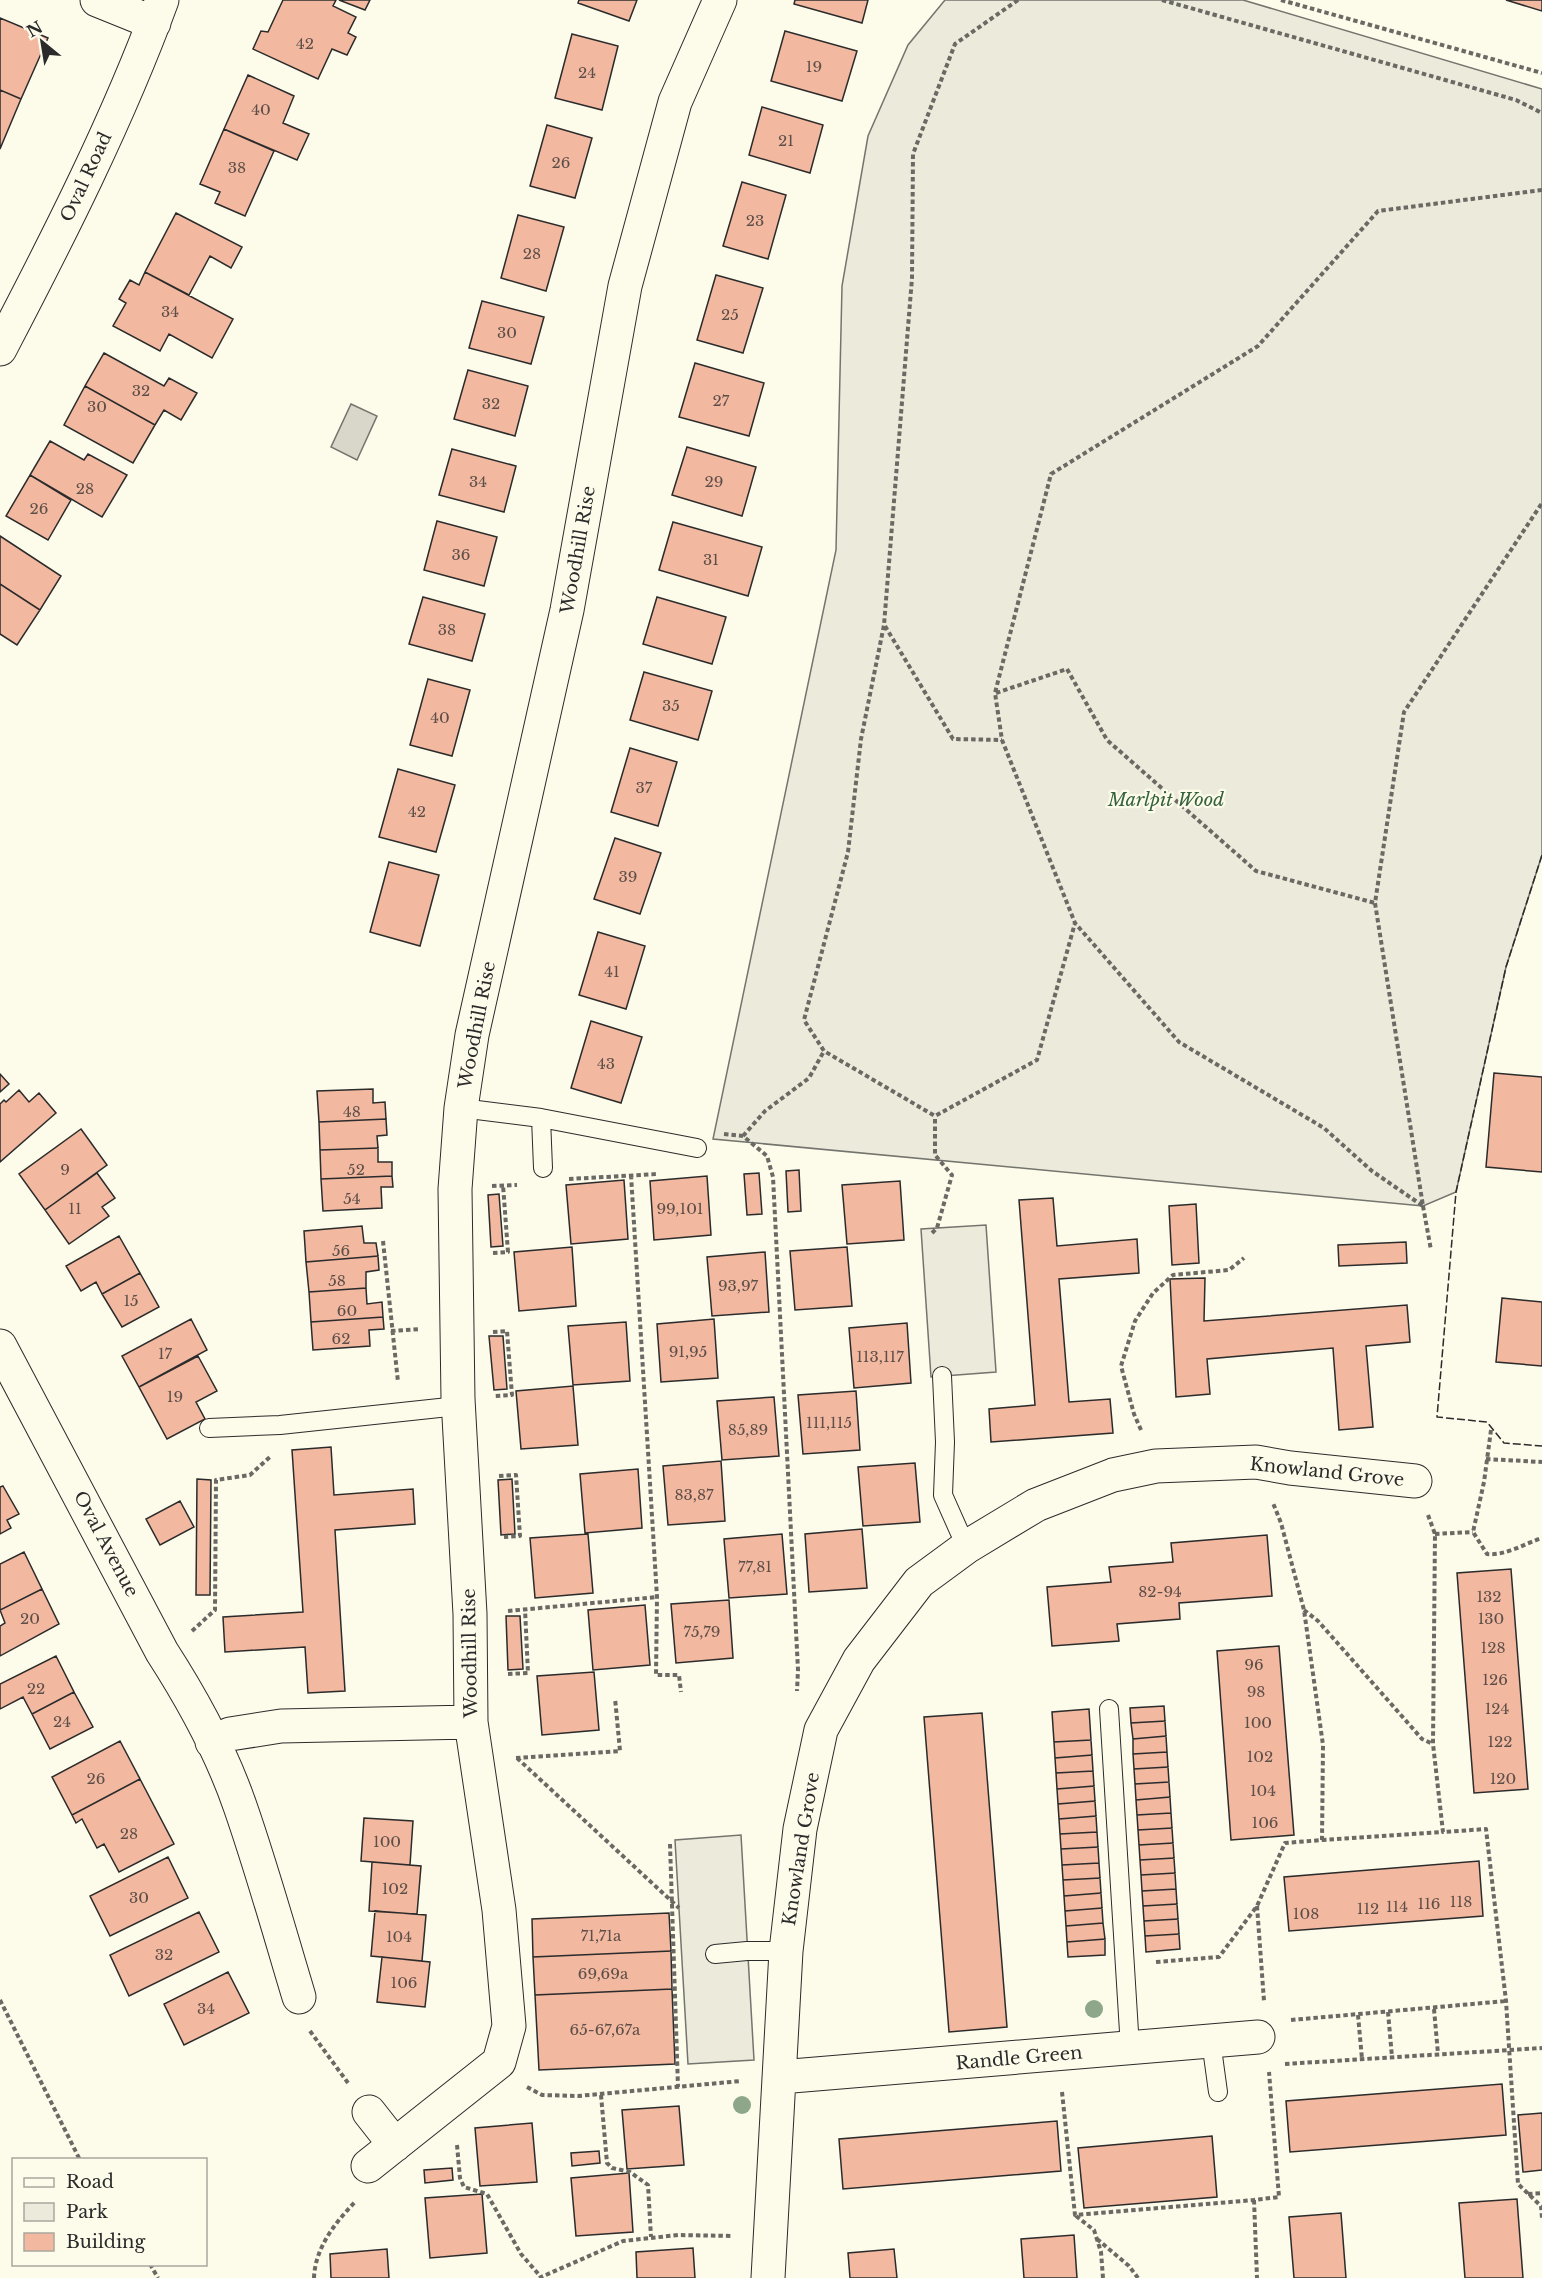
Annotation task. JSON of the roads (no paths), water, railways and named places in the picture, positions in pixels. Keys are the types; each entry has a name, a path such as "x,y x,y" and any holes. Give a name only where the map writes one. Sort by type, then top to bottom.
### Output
{"street":[{"path":"97,0 158,11"},
{"name":"Woodhill Rise","path":"395,2145 499,2062 509,2026 499,1910 471,1722 470,1614 458,1406 455,1189 461,1107 472,1035 567,610 625,286 675,102 720,0"},
{"name":"Oval Road","path":"0,349 54,245 109,127 158,11"},
{"name":"Oval Avenue","path":"0,1346 162,1652 190,1695 212,1742 240,1804 299,1997"},
{"name":"Knowland Grove","path":"768,2278 786,1951 800,1828 821,1730 859,1660 919,1582 968,1546 1036,1505 1113,1475 1156,1466 1256,1462 1290,1468 1415,1481"},
{"path":"212,1742 231,1734 281,1726 471,1722"},
{"name":"Randle Green","path":"780,2077 1264,2038"},
{"path":"368,2166 395,2145 369,2112"}],"lane":[{"name":"Woodhill Rise","path":"461,1107 541,1118 697,1148"},
{"path":"541,1118 543,1168"},
{"path":"942,1376 945,1442 943,1495 968,1546"},
{"path":"209,1428 280,1425 458,1406"},
{"path":"1109,1709 1130,2048"},
{"path":"714,1954 786,1951"},
{"path":"1212,2041 1218,2092"}],"park label":[{"name":"Marlpit Wood","path":"1166,800"}]}
